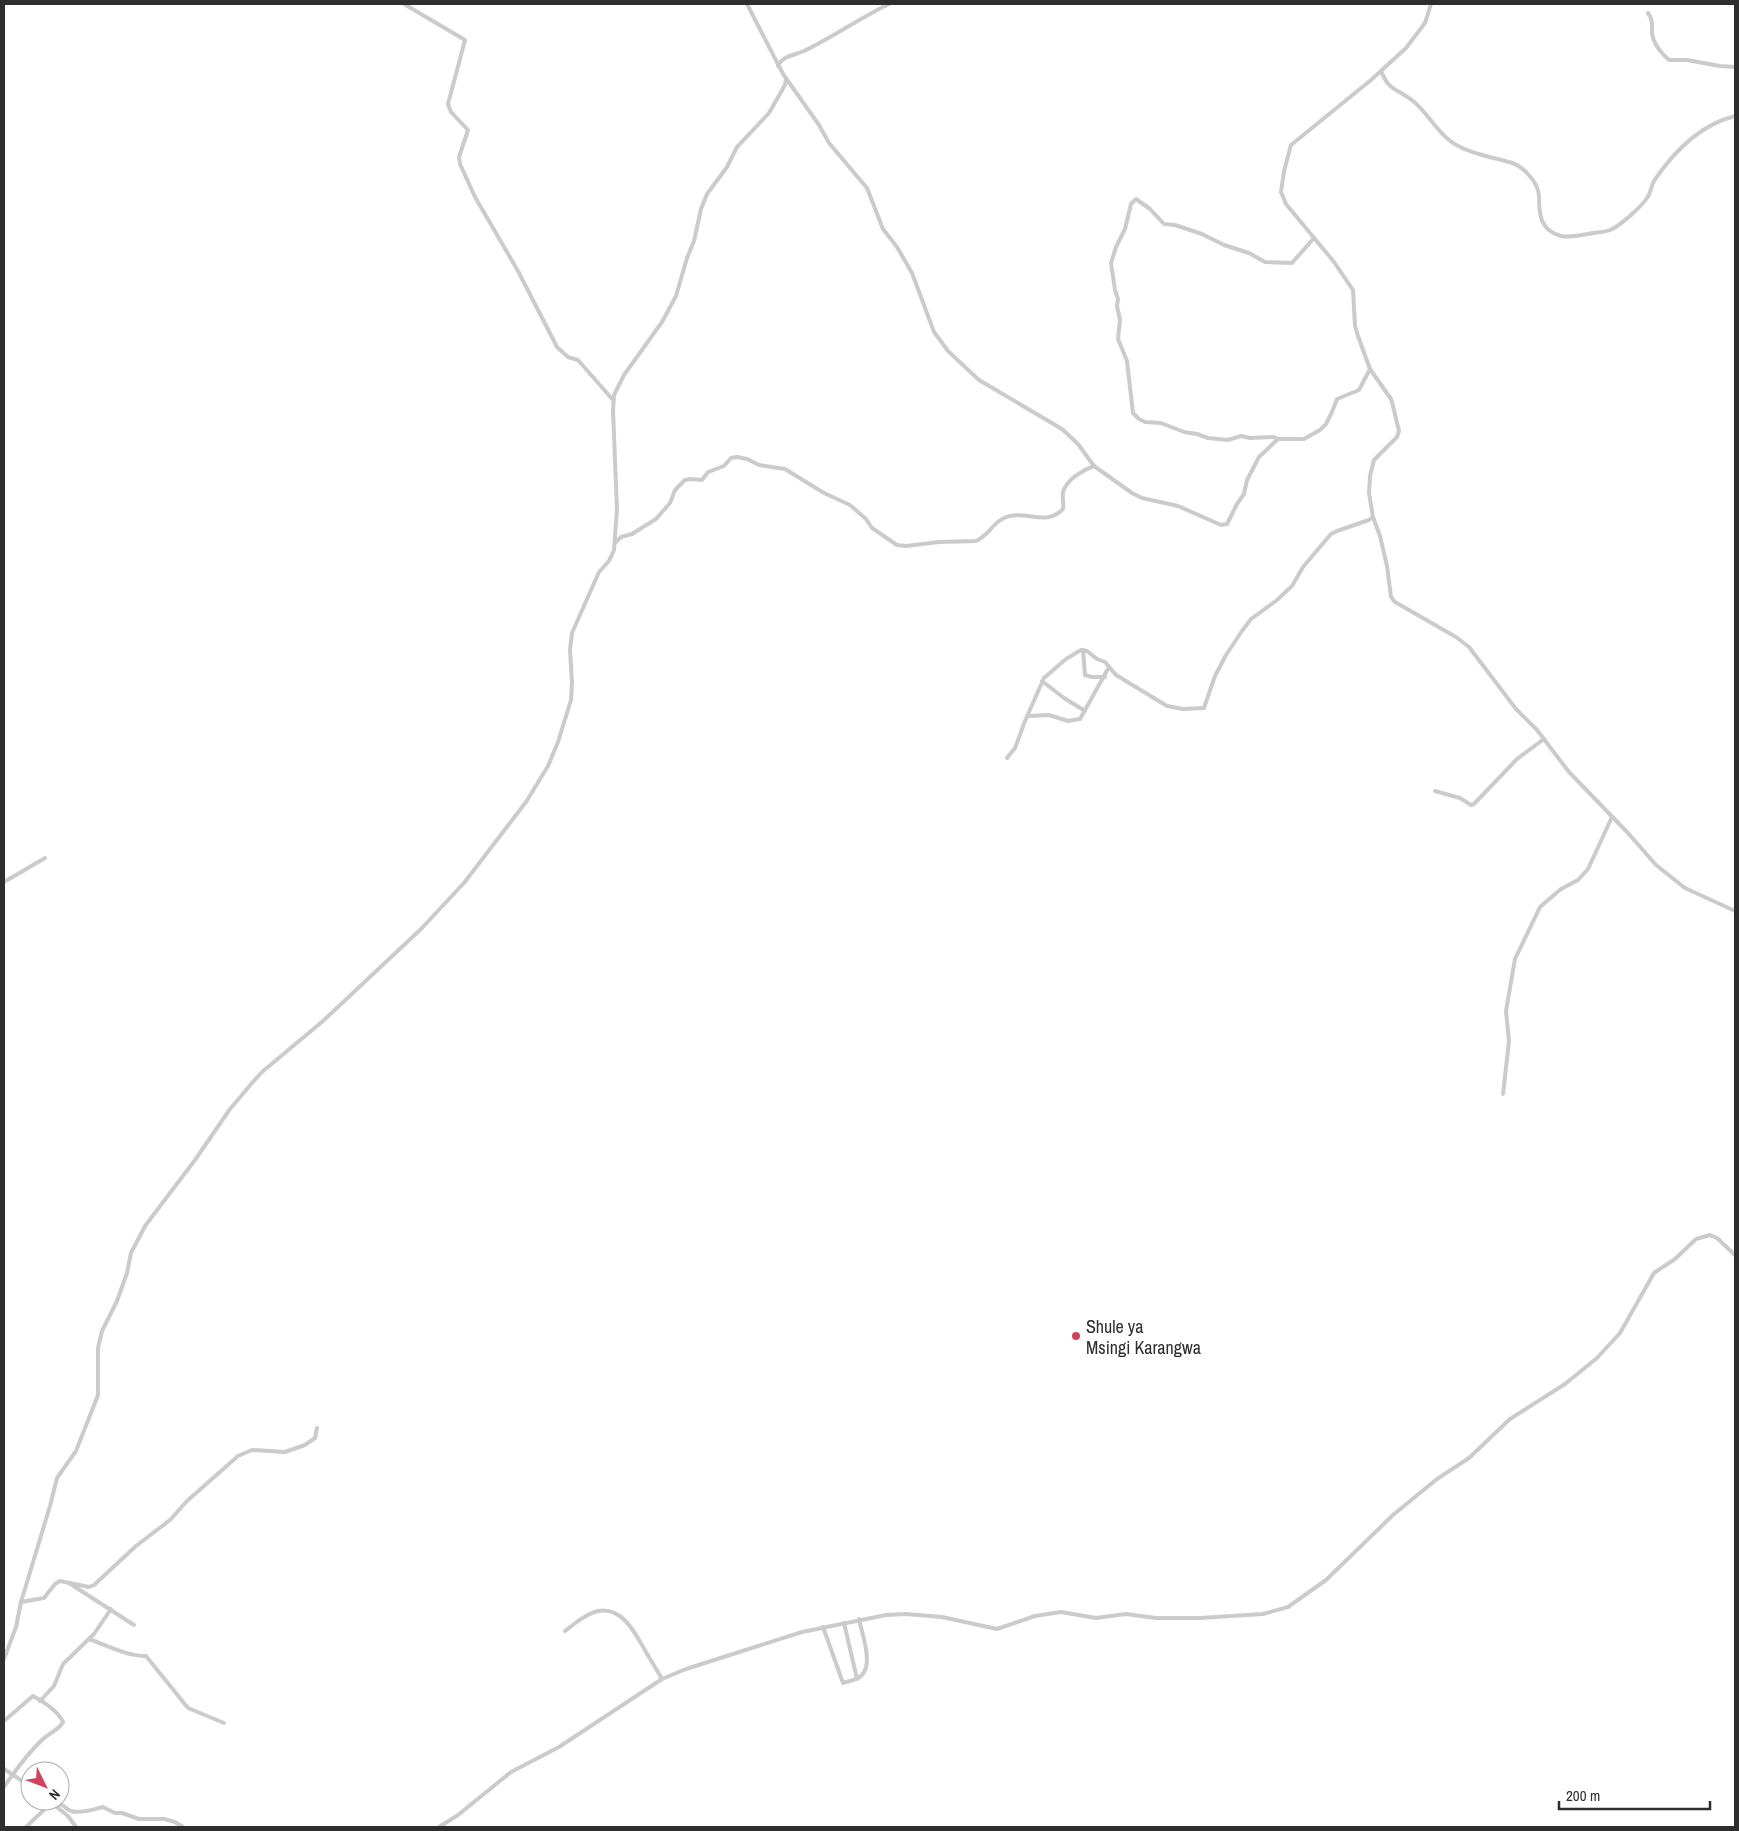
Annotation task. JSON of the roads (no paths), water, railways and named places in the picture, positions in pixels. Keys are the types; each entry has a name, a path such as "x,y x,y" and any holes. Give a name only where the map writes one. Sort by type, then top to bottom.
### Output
{"street":[{"path":"404,4 465,40 448,104 451,112 468,130 460,151 460,164 474,197 518,271 558,347 566,356 578,360 584,365 613,400"},
{"path":"747,4 786,79 836,152 867,188 884,231 901,253 912,273 934,332 959,362 978,380 1062,429 1078,444 1094,466 1137,496 1178,506 1220,525 1228,523 1244,494 1247,480 1259,457 1278,439"},
{"path":"778,66 787,57 804,51 889,4"},
{"path":"1431,4 1425,23 1406,48 1290,147 1281,195 1286,204 1334,262 1353,290 1355,295 1355,326 1370,369 1391,400 1399,431 1397,437 1374,460 1369,493 1373,517 1384,551 1392,599 1418,617 1456,637 1469,647 1572,776 1656,865 1680,884 1735,911"},
{"path":"1648,13 1652,21 1653,40 1669,60 1687,60 1720,66 1735,66"},
{"path":"1381,71 1392,88 1414,101 1449,141 1466,150 1513,163 1523,169 1538,191 1538,210 1543,223 1549,230 1560,236 1597,232 1612,228 1632,214 1646,200 1654,181 1689,139 1714,124 1735,116"},
{"path":"4,1660 13,1636 57,1478 76,1451 98,1395 100,1387 97,1359 99,1340 117,1301 127,1273 131,1253 142,1231 230,1109 252,1082 316,1027 421,929 481,863 526,802 548,766 562,732 571,700 570,650 572,633 600,572 612,556 618,509 613,400 624,375 662,322 674,301 707,194 727,167 737,147 770,113 786,79"},
{"path":"1314,238 1292,263 1268,262 1249,253 1224,245 1202,234 1175,225 1164,224 1146,206 1136,200 1131,204 1125,229 1111,260 1118,299 1117,306 1120,314 1118,339 1127,361 1131,407 1135,416 1145,422 1161,423 1184,432 1208,438 1228,440 1243,436 1250,438 1304,439 1320,430 1326,424 1339,397 1359,390 1370,369"},
{"path":"614,543 620,537 632,534 656,519 670,503 673,493 678,486 685,480 702,480 708,472 722,467 728,460 734,457 793,473 824,493 850,505 892,543 901,546 976,541 981,539 1000,519 1013,515 1051,517 1063,509 1064,491 1069,483 1082,471 1094,466"},
{"path":"1083,650 1105,662 1114,673 1129,684 1167,706 1183,709 1204,708 1211,685 1226,654 1251,619 1288,590 1303,568 1334,532 1373,517"},
{"path":"1083,650 1085,675 1104,677"},
{"path":"1007,758 1013,753 1042,681 1059,664 1083,650"},
{"path":"1028,716 1049,715 1068,722 1080,719 1109,667"},
{"path":"1042,681 1085,711"},
{"path":"1435,791 1460,798 1471,805 1474,804 1517,759 1544,739"},
{"path":"1503,1094 1509,1042 1506,1011 1515,959 1540,906 1561,889 1578,880 1588,869 1612,817"},
{"path":"4,882 46,858"},
{"path":"439,1827 458,1815 512,1772 559,1747 662,1679 704,1663 823,1628 886,1615 942,1617 997,1629 1035,1616 1061,1612 1096,1618 1126,1614 1164,1618 1263,1614 1281,1610 1301,1600 1326,1580 1388,1519 1428,1486 1469,1458 1510,1419 1564,1384 1597,1358 1620,1333 1654,1273 1675,1259 1694,1241 1700,1237 1710,1235 1717,1238 1735,1255"},
{"path":"21,1602 44,1598 57,1582 66,1581 89,1587 98,1582 136,1546 170,1520 187,1501 238,1456 252,1450 285,1452 305,1446 315,1438 318,1428"},
{"path":"66,1581 134,1625"},
{"path":"40,1701 54,1686 63,1664 89,1639 111,1609"},
{"path":"565,1631 588,1615 597,1612 606,1611 620,1616 636,1635 662,1679"},
{"path":"823,1628 842,1682 857,1679 865,1671 867,1660 859,1620"},
{"path":"844,1623 857,1679"},
{"path":"89,1639 140,1657 146,1656 188,1708 224,1723"},
{"path":"4,1721 33,1696 63,1720 63,1723 41,1740 4,1787"},
{"path":"4,1769 20,1780"},
{"path":"70,1810 88,1812 103,1807 115,1813 122,1813 139,1819 164,1819 175,1822 183,1827"},
{"path":"26,1827 43,1811"},
{"path":"61,1811 76,1827"}],"place":[{"name":"Shule ya Msingi Karangwa","path":"1076,1336"}]}
